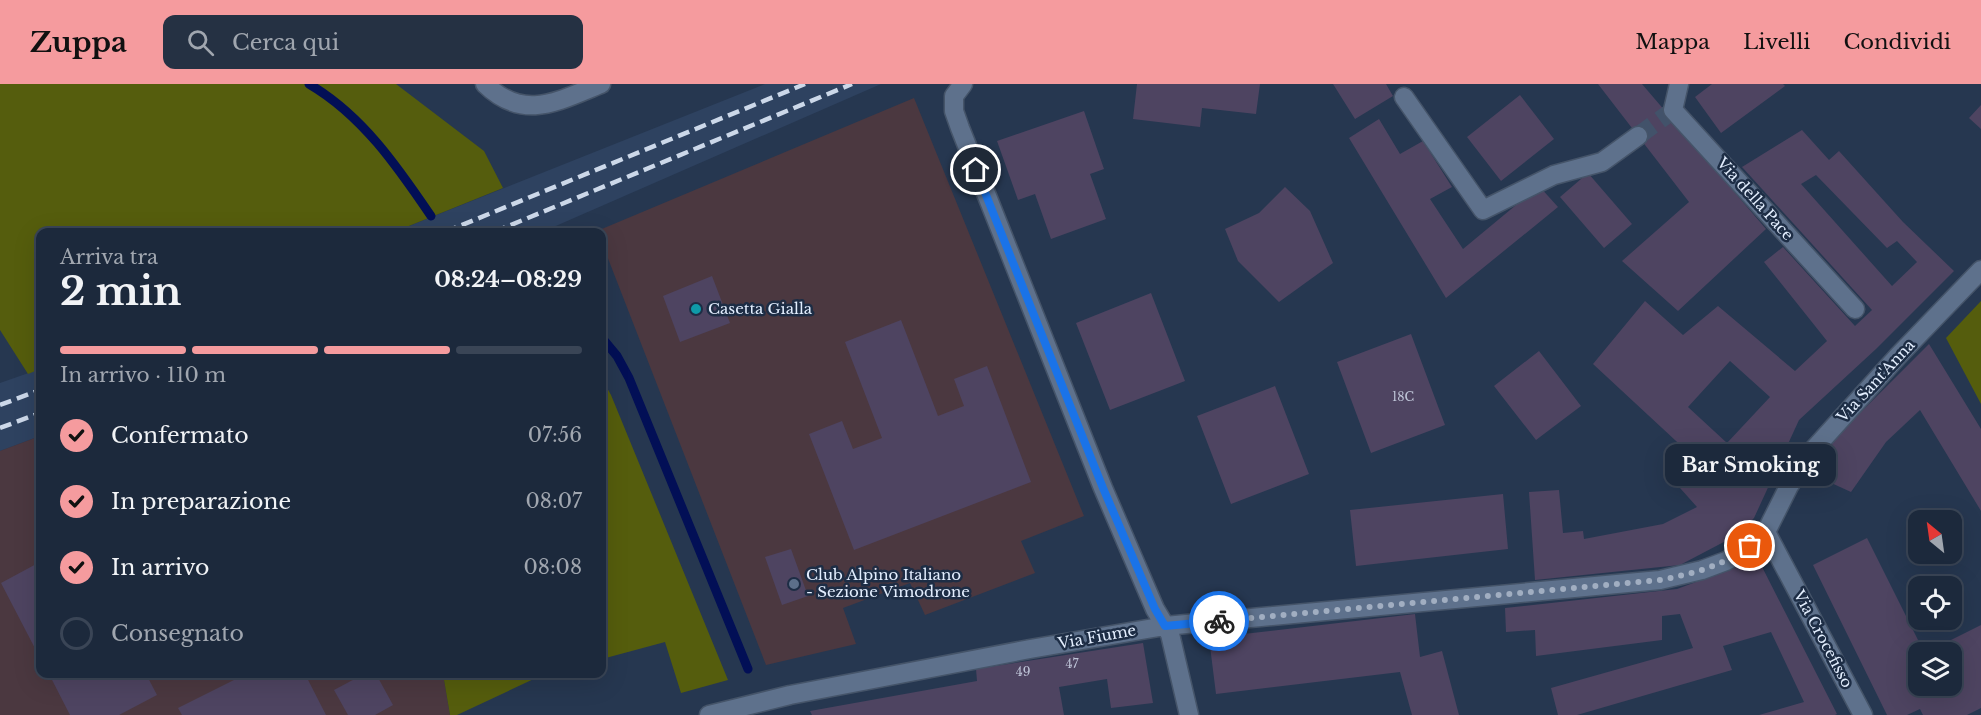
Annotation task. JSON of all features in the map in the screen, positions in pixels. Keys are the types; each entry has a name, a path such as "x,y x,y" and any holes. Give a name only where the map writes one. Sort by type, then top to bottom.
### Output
{"street":[{"path":"485,84 511,103 533,106 553,103 601,84"},
{"path":"963,84 954,96 954,111 1103,488 1155,609 1170,634 1189,715"},
{"name":"Via della Pace","path":"1678,84 1671,112 1855,309"},
{"path":"1404,98 1483,210 1554,176 1602,162 1638,136"},
{"name":"Via Sant'Anna","path":"1766,532 1790,486 1813,450 1898,356 1981,270"},
{"name":"Via Fiume","path":"709,715 790,695 1030,649 1165,626 1660,580 1702,570 1726,561 1745,550 1766,532"},
{"name":"Via Crocefisso","path":"1766,532 1863,715"}],"shaded area":[{"path":"765,84 881,84 551,228 404,228"},
{"path":"914,98 1084,516 1021,541 1035,573 925,615 910,583 843,608 856,644 766,665 606,253 606,228 604,228"},
{"path":"36,370 36,438 0,451 0,383"},
{"path":"36,438 36,678 444,678 450,715 0,715 0,451"}],"green space":[{"path":"0,84 396,84 484,151 503,188 404,228 36,228 36,371 28,374 0,330"},
{"path":"1981,301 1981,404 1946,338"},
{"path":"606,386 728,680 681,693 665,642 606,658"},
{"path":"444,678 536,678 457,715 450,715"}],"building":[{"path":"1137,84 1260,84 1256,114 1202,108 1200,127 1133,119"},
{"path":"1333,84 1386,84 1393,96 1355,119"},
{"path":"1598,84 1642,84 1766,229 1678,311 1622,261 1689,202"},
{"path":"1712,84 1783,84 1785,86 1721,133 1695,97"},
{"path":"1520,95 1554,139 1501,181 1467,137"},
{"path":"1981,105 1981,129 1969,118"},
{"path":"1084,111 1104,169 1090,174 1106,219 1051,239 1035,194 1018,200 997,141"},
{"path":"1379,119 1400,154 1423,141 1452,187 1430,199 1463,249 1539,186 1558,207 1446,298 1349,138"},
{"path":"1802,130 1829,160 1839,151 1903,222 1954,271 1876,349 1799,420 1754,518 1739,534 1680,565 1535,580 1529,492 1559,490 1563,533 1583,531 1584,539 1663,524 1697,507 1680,488 1703,466 1593,364 1645,301 1683,335 1718,306 1795,371 1827,341 1764,262 1783,247 1855,326 1872,310 1742,167","holes":["1816,175 1887,248 1897,241 1917,262 1892,286 1801,184","1730,361 1770,397 1727,443 1688,407"]},
{"path":"1588,173 1632,224 1604,248 1560,197"},
{"path":"1285,187 1310,211 1333,263 1279,302 1238,261 1225,229 1259,213"},
{"name":"Casetta Gialla","path":"712,276 730,323 680,342 663,296"},
{"path":"1151,293 1185,381 1110,410 1076,323"},
{"path":"901,320 938,416 964,406 954,379 987,366 1031,482 854,550 809,434 842,421 853,449 882,438 845,342"},
{"path":"1411,334 1445,425 1371,453 1337,362"},
{"path":"1929,344 1981,429 1981,511 1920,410 1886,442 1851,492 1816,476 1835,438"},
{"path":"1539,351 1581,406 1536,440 1494,386"},
{"path":"1275,386 1309,474 1231,504 1197,416"},
{"path":"1503,494 1508,549 1356,566 1350,510"},
{"path":"1867,538 1908,620 1908,630 1913,630 1919,642 1908,642 1908,696 1962,696 1962,642 1947,642 1981,625 1981,708 1967,715 1923,715 1920,709 1907,715 1887,715 1813,565"},
{"path":"791,549 808,596 782,605 765,557"},
{"path":"1758,559 1837,714 1759,715 1804,702 1771,632 1723,646 1732,670 1577,715 1558,715 1551,688 1693,648 1680,614 1662,616 1662,640 1536,656 1535,630 1506,632 1505,608 1677,589"},
{"path":"36,564 36,650 1,583"},
{"path":"1415,614 1420,657 1442,651 1459,715 1412,715 1400,672 1216,694 1209,638"},
{"path":"1143,643 1153,703 1111,708 1107,679 1059,687 1064,715 812,715 810,711 977,681 976,669"},
{"path":"51,678 148,678 157,695 119,715 70,715"},
{"path":"238,678 307,678 326,715 182,715 178,708"},
{"path":"356,678 378,678 393,705 375,715 348,715 334,690"}],"waterway":[{"path":"309,84 346,111 362,126 391,160 431,216"},
{"path":"606,343 617,356 629,378 748,669"}],"tunnel":[{"path":"1638,136 1668,114"}],"railway":[{"path":"455,228 805,84"},
{"path":"504,228 852,84"},
{"path":"0,405 36,392"},
{"path":"0,428 36,414"}],"way so far":[{"path":"1219,621 1660,580 1711,567 1739,554 1750,546"}],"place":[{"name":"Casetta Gialla","path":"696,309"},
{"name":"Bar Smoking","path":"1750,546"},
{"name":"Club Alpino Italiano - Sezione Vimodrone","path":"794,584"}],"route":[{"path":"976,170 1103,488 1155,609 1165,626 1219,621"}]}
